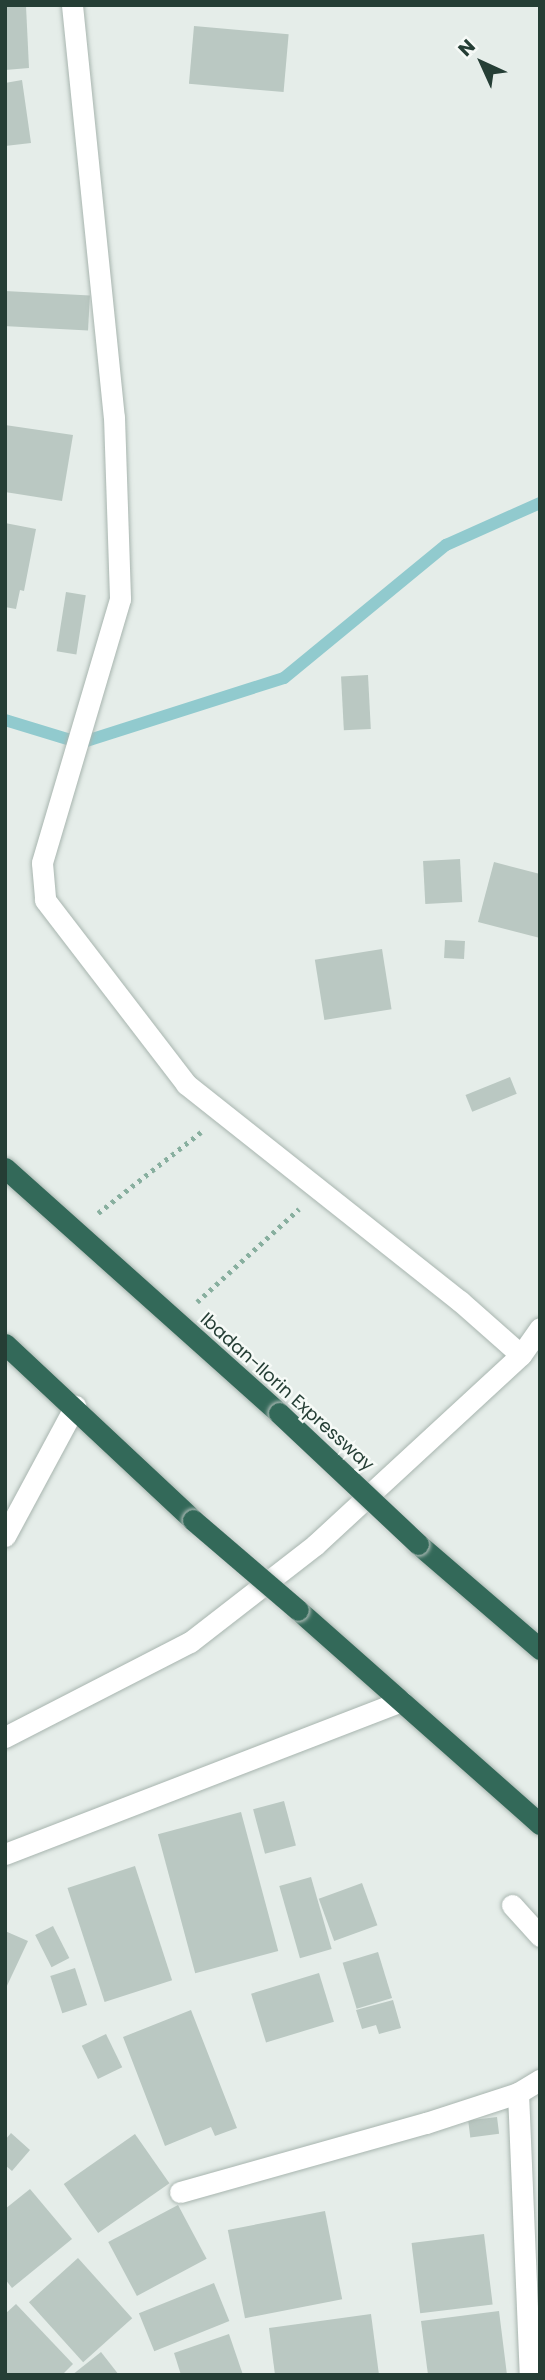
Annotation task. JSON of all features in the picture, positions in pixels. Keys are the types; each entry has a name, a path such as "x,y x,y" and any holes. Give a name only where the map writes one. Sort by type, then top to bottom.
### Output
{"highway":[{"name":"Ibadan-Ilorin Expressway","path":"5,1168 279,1413 418,1544 540,1649"},
{"path":"5,1344 75,1406 193,1520 540,1824"}],"street":[{"path":"72,5 114,418 120,599 42,863 45,900 186,1084 460,1301 522,1355"},
{"path":"5,1737 190,1642 315,1545 522,1355 540,1328"},
{"path":"5,1536 75,1406"},
{"path":"5,1854 401,1701"},
{"path":"512,1905 540,1936"},
{"path":"180,2192 518,2093 540,2080"},
{"path":"518,2093 530,2375"}],"path":[{"path":"75,1231 223,1115"},
{"path":"176,1322 318,1191"}],"building":[{"path":"26,6 29,68 5,70 5,7"},
{"path":"194,26 289,34 284,92 189,84"},
{"path":"22,80 31,143 5,146 5,83"},
{"path":"5,291 90,295 88,330 5,326"},
{"path":"5,425 73,435 62,501 5,492"},
{"path":"5,523 36,529 24,591 20,590 16,609 5,607"},
{"path":"66,592 86,595 76,654 57,651"},
{"path":"368,675 371,729 344,730 341,676"},
{"path":"460,859 462,902 425,904 423,861"},
{"path":"494,862 540,874 540,938 478,922"},
{"path":"445,940 465,941 464,959 444,958"},
{"path":"382,949 392,1009 324,1020 315,960"},
{"path":"510,1077 517,1094 472,1112 465,1095"},
{"path":"284,1801 296,1845 265,1854 253,1809"},
{"path":"241,1812 278,1951 195,1973 158,1834"},
{"path":"135,1866 172,1980 105,2002 67,1888"},
{"path":"311,1877 332,1949 300,1958 279,1886"},
{"path":"362,1883 377,1925 334,1941 319,1899"},
{"path":"53,1926 69,1958 52,1967 35,1935"},
{"path":"5,1931 28,1941 5,1990"},
{"path":"378,1952 392,1998 357,2009 343,1963"},
{"path":"75,1968 87,2005 62,2013 50,1976"},
{"path":"319,1973 334,2022 266,2043 251,1994"},
{"path":"393,2000 401,2028 379,2034 376,2025 362,2029 356,2010"},
{"path":"191,2010 237,2128 215,2136 211,2127 165,2146 123,2037"},
{"path":"106,2034 122,2067 98,2079 82,2046"},
{"path":"497,2117 499,2134 470,2137 468,2121"},
{"path":"11,2133 30,2150 12,2171 5,2165 5,2140"},
{"path":"135,2134 169,2183 98,2233 64,2184"},
{"path":"30,2189 72,2239 12,2288 5,2279 5,2209"},
{"path":"178,2205 207,2259 137,2296 108,2242"},
{"path":"325,2211 342,2299 245,2318 228,2230"},
{"path":"484,2234 493,2304 420,2313 412,2243"},
{"path":"78,2258 132,2318 83,2362 29,2302"},
{"path":"214,2283 229,2321 154,2351 139,2313"},
{"path":"16,2304 73,2364 62,2375 5,2375 5,2314"},
{"path":"499,2311 507,2375 428,2375 421,2321"},
{"path":"371,2314 379,2375 275,2375 269,2328"},
{"path":"229,2334 243,2375 181,2375 174,2353"},
{"path":"101,2352 119,2375 72,2375"}],"waterway":[{"path":"5,720 80,743 284,678 446,545 540,503"}]}
